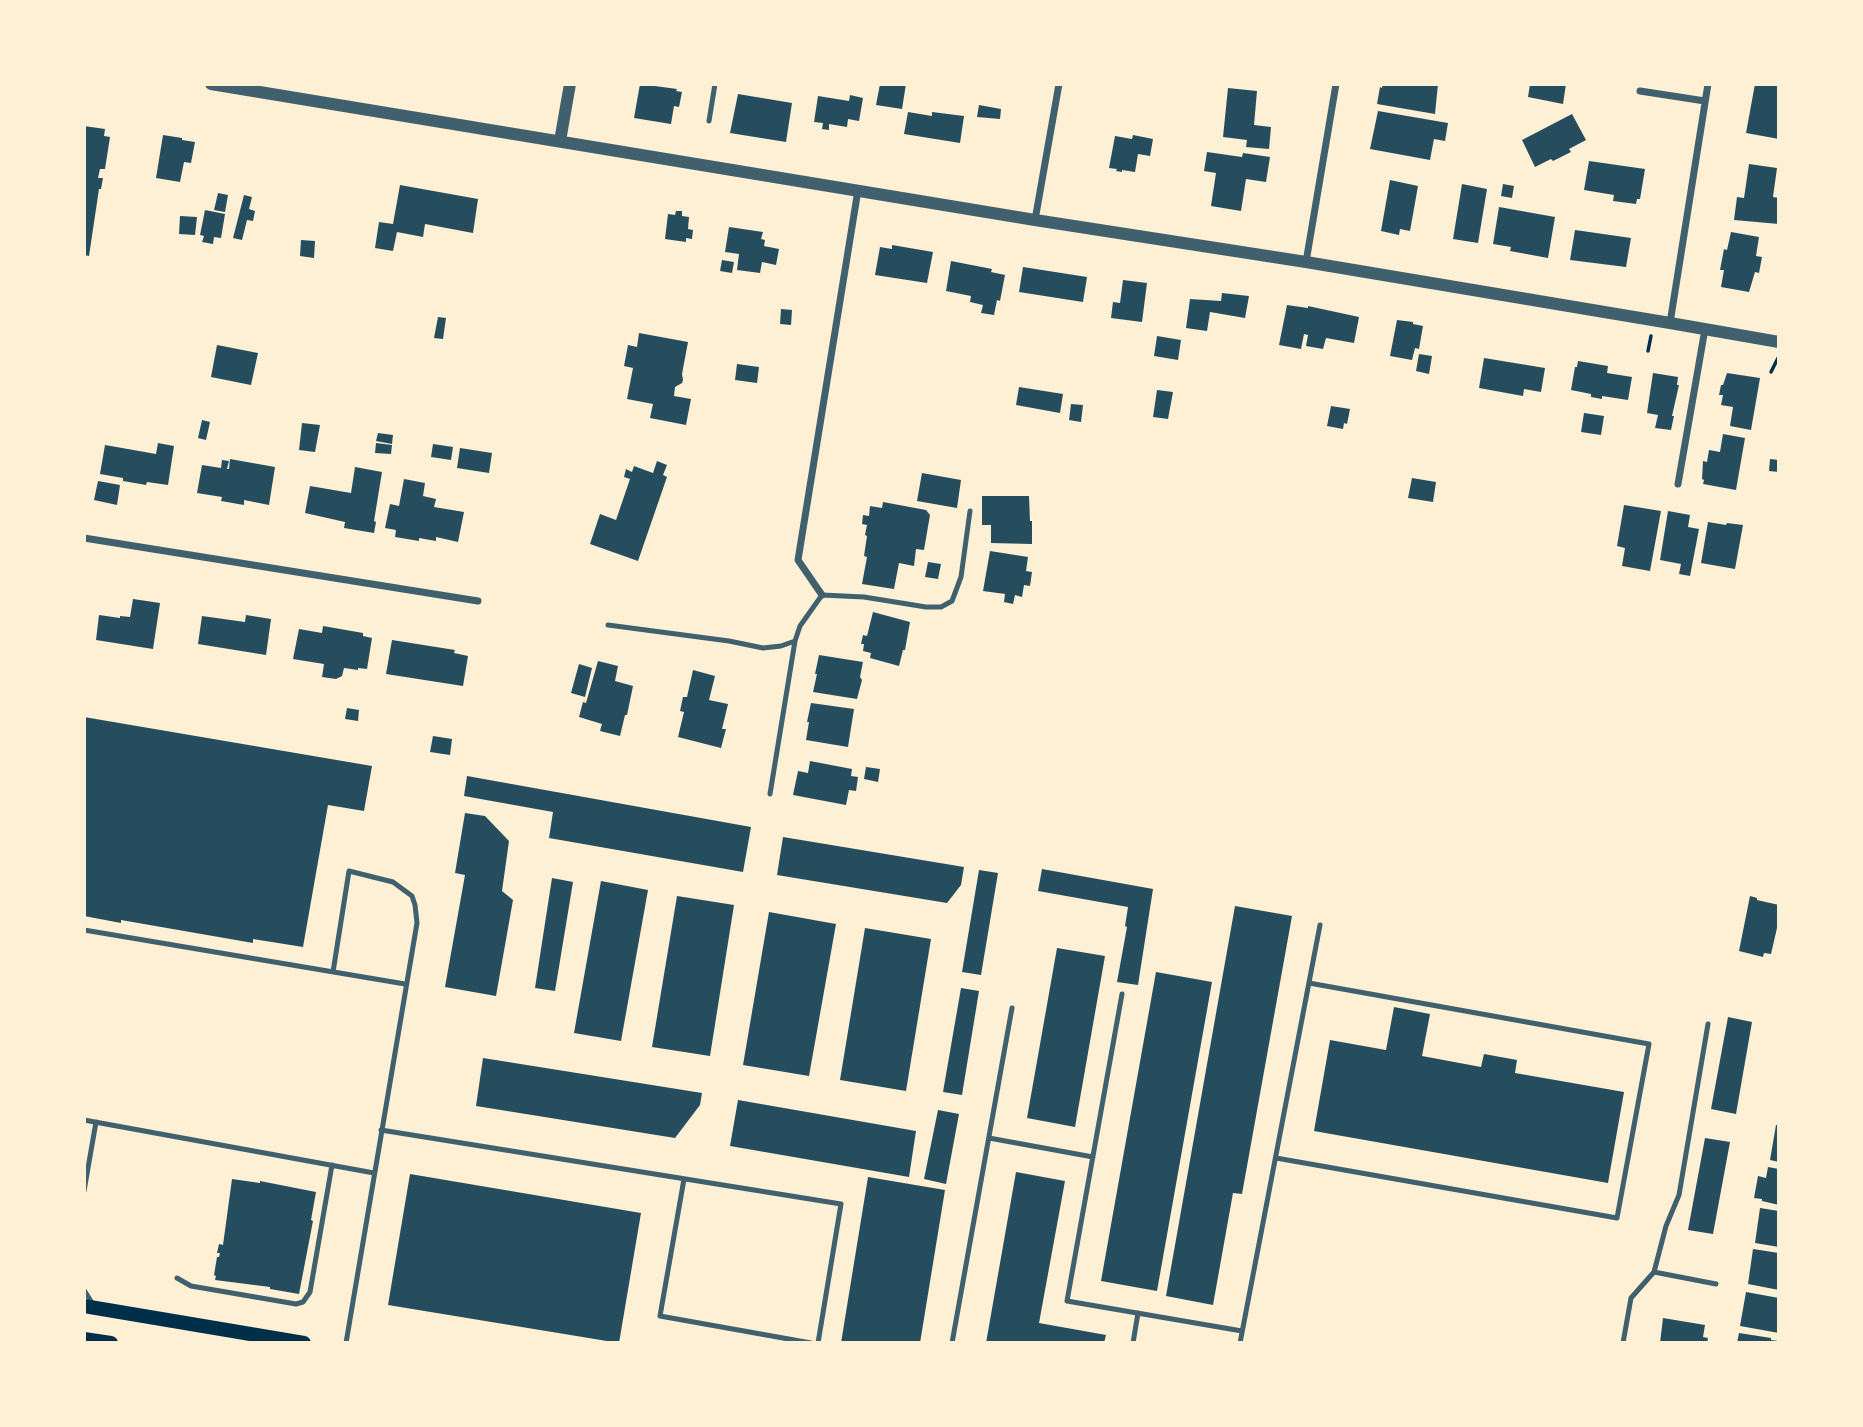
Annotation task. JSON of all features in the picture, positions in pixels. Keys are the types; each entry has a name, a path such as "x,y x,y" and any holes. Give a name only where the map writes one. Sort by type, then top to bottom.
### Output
{"main road":[{"path":"90,1307 303,1343"},
{"path":"84,1339 111,1343"}],"street":[{"path":"211,84 238,86 1779,342"},
{"path":"560,141 570,84"},
{"path":"1035,220 1059,84"},
{"path":"1306,262 1336,84"},
{"path":"1670,323 1708,84"},
{"path":"1640,92 1705,101"},
{"path":"821,595 798,560 858,190"},
{"path":"1678,484 1705,329"},
{"path":"84,538 478,601"}],"lane":[{"path":"709,121 715,84"},
{"path":"769,793 795,642 800,626 821,595 864,597 926,607 941,607 952,601 961,577 971,512"},
{"path":"608,625 763,648 795,642"},
{"path":"333,972 349,871 393,882 412,896 417,923 346,1343"},
{"path":"1240,1343 1320,925"},
{"path":"84,930 405,984"},
{"path":"1276,1158 1617,1218 1648,1044 1309,983"},
{"path":"1122,994 1067,1301 1242,1331"},
{"path":"952,1343 1012,1008"},
{"path":"1623,1343 1631,1297 1654,1272 1666,1226 1679,1195 1708,1024"},
{"path":"84,1120 374,1173"},
{"path":"84,1191 96,1122"},
{"path":"381,1130 841,1204 818,1343"},
{"path":"989,1138 1093,1157"},
{"path":"177,1278 191,1286 296,1304 303,1302 310,1292 332,1165"},
{"path":"684,1179 660,1316 811,1343"},
{"path":"1654,1272 1716,1284"},
{"path":"84,1290 90,1307"},
{"path":"1133,1343 1138,1313"}],"path":[{"path":"1771,372 1779,356"}],"building":[{"path":"640,84 682,92 679,107 674,106 671,124 634,118"},
{"path":"880,84 906,84 902,109 876,105"},
{"path":"1383,84 1438,84 1435,114 1377,104"},
{"path":"1530,84 1566,84 1563,104 1528,97"},
{"path":"1755,84 1779,84 1779,139 1746,133"},
{"path":"1228,88 1257,91 1254,125 1271,127 1269,149 1246,147 1247,140 1223,137"},
{"path":"738,94 792,103 786,142 730,133"},
{"path":"850,95 863,98 859,121 848,119 847,127 829,124 829,130 822,129 823,123 814,122 818,96 849,101"},
{"path":"979,105 1001,109 1000,119 977,117"},
{"path":"1378,111 1448,123 1445,141 1434,139 1430,160 1370,149"},
{"path":"908,112 932,116 932,112 964,116 960,143 904,134"},
{"path":"1572,114 1586,140 1569,149 1571,152 1535,167 1522,140"},
{"path":"84,126 105,129 104,136 110,137 105,169 100,169 98,178 103,178 89,256 84,255"},
{"path":"163,135 195,142 191,163 184,162 180,182 156,178"},
{"path":"1133,135 1153,139 1150,156 1138,154 1135,172 1109,168 1115,136 1132,139"},
{"path":"1207,152 1242,157 1243,153 1270,157 1266,182 1246,179 1241,211 1211,206 1216,173 1204,171"},
{"path":"1589,161 1645,169 1640,199 1637,199 1636,204 1613,201 1614,195 1584,190"},
{"path":"1749,164 1777,168 1773,197 1779,198 1779,224 1734,220 1737,197 1744,198"},
{"path":"1390,180 1418,186 1410,231 1400,229 1399,235 1381,231"},
{"path":"1462,184 1487,189 1478,243 1453,239"},
{"path":"1503,184 1514,186 1512,198 1501,196"},
{"path":"400,185 478,199 473,233 425,224 423,237 397,232 393,251 375,248 379,222 393,224"},
{"path":"218,193 228,195 225,212 214,210"},
{"path":"244,195 252,197 249,209 255,211 253,221 247,220 242,240 233,238"},
{"path":"1499,207 1555,217 1548,258 1510,251 1511,247 1493,244"},
{"path":"205,210 225,214 221,238 214,237 213,244 202,242 204,236 200,235"},
{"path":"676,211 682,211 682,216 689,217 688,229 693,230 692,239 686,238 686,242 665,239 668,214 675,215"},
{"path":"180,216 197,217 195,235 179,234"},
{"path":"729,227 763,232 761,239 765,240 764,246 779,249 776,265 762,262 760,273 737,270 739,254 725,252"},
{"path":"1575,230 1631,238 1626,267 1570,260"},
{"path":"1731,232 1759,237 1756,256 1762,257 1759,273 1755,272 1749,292 1721,287 1724,270 1720,270"},
{"path":"301,240 315,241 314,258 300,256"},
{"path":"892,245 933,252 927,283 875,275 880,247 892,249"},
{"path":"722,260 734,262 732,273 720,271"},
{"path":"951,261 992,269 991,272 1005,275 994,315 981,313 983,305 970,302 971,296 946,291"},
{"path":"1023,267 1087,277 1083,302 1019,292"},
{"path":"1123,280 1147,283 1142,322 1111,318 1113,302 1120,303"},
{"path":"1222,293 1249,296 1245,318 1210,312 1207,331 1186,328 1190,299 1221,301"},
{"path":"1287,305 1308,306 1359,317 1354,343 1326,338 1323,349 1306,346 1308,335 1304,334 1301,349 1279,345"},
{"path":"781,309 792,310 791,325 780,324"},
{"path":"438,317 446,318 443,339 434,338"},
{"path":"1397,320 1423,326 1419,349 1415,348 1412,360 1390,356"},
{"path":"639,333 688,342 683,380 675,387 674,396 691,399 686,425 650,418 653,404 627,399 633,368 624,366 628,345 637,347"},
{"path":"1157,336 1181,340 1178,360 1154,356"},
{"path":"217,345 258,353 251,385 211,377"},
{"path":"1419,354 1432,356 1429,374 1416,371"},
{"path":"1484,358 1545,368 1541,392 1524,389 1523,396 1479,388"},
{"path":"1578,361 1608,366 1607,373 1632,377 1628,400 1602,396 1602,399 1571,390"},
{"path":"737,364 759,367 757,383 735,380"},
{"path":"1653,373 1678,377 1671,430 1655,428 1658,415 1647,413"},
{"path":"1727,373 1760,378 1751,430 1730,426 1733,407 1721,405 1723,395 1719,395"},
{"path":"1019,387 1063,394 1060,413 1016,405"},
{"path":"1157,390 1173,392 1168,419 1153,417"},
{"path":"1071,404 1083,405 1081,422 1069,420"},
{"path":"1331,406 1350,409 1347,424 1344,423 1343,429 1327,426"},
{"path":"1584,413 1604,416 1601,435 1581,432"},
{"path":"202,420 210,422 206,440 198,438"},
{"path":"302,423 320,425 315,452 299,450"},
{"path":"378,433 393,435 392,444 376,441"},
{"path":"1723,434 1745,438 1736,490 1703,484 1703,461 1707,462 1709,450 1720,452"},
{"path":"158,443 174,446 168,485 147,482 146,485 100,474 105,445 156,454"},
{"path":"376,443 392,445 391,454 375,453"},
{"path":"433,444 453,447 451,460 431,457"},
{"path":"460,448 492,453 489,473 457,468"},
{"path":"230,459 275,467 269,505 244,500 244,505 221,501 222,497 197,493 202,465 221,468 222,460 229,461 229,469"},
{"path":"1770,459 1779,460 1779,472 1769,471"},
{"path":"657,461 667,465 663,475 667,477 638,561 590,544 600,514 616,520 630,479 624,477 626,469 632,472 634,466 653,473"},
{"path":"355,467 382,472 374,533 344,528 345,522 305,513 310,486 351,493"},
{"path":"922,473 961,480 957,508 917,501"},
{"path":"1412,478 1436,482 1433,502 1408,498"},
{"path":"404,479 425,483 423,496 436,499 434,507 464,512 458,542 436,537 436,541 419,538 419,541 395,537 396,530 385,528 390,504 399,506"},
{"path":"98,481 120,485 117,505 94,500"},
{"path":"982,496 1029,496 1032,544 991,543 991,525 982,525"},
{"path":"883,502 926,510 930,515 924,550 916,549 914,566 899,563 894,589 862,584 867,557 864,556 867,525 862,524 863,515 869,516 870,506 882,508"},
{"path":"1624,505 1661,511 1650,571 1622,566 1625,548 1617,546"},
{"path":"1668,511 1690,515 1688,527 1699,529 1690,576 1679,574 1681,564 1660,560"},
{"path":"1708,522 1743,525 1735,569 1701,563"},
{"path":"990,551 1028,557 1026,571 1032,572 1030,586 1024,585 1022,597 1015,595 1013,604 1004,602 1005,594 983,591"},
{"path":"928,562 941,564 938,579 925,577"},
{"path":"133,599 160,603 153,649 96,640 99,615 130,617"},
{"path":"873,612 910,622 899,666 870,658 871,653 863,651 863,635 867,636"},
{"path":"246,615 271,619 266,655 198,644 202,616 245,622"},
{"path":"323,626 363,633 363,636 372,638 367,669 344,668 342,676 336,679 322,677 324,664 293,659 299,629 322,633"},
{"path":"392,640 455,650 454,653 468,656 463,686 386,674"},
{"path":"819,655 863,662 857,699 813,692"},
{"path":"598,661 618,666 615,681 633,686 620,736 600,731 602,724 579,717 583,702 586,703"},
{"path":"579,664 592,668 585,697 571,693"},
{"path":"693,670 715,676 709,700 728,704 721,748 678,737 684,712 680,711 683,697 687,697"},
{"path":"811,703 854,709 848,747 806,740"},
{"path":"347,708 359,710 358,721 345,719"},
{"path":"84,717 372,766 364,811 328,805 303,947 253,939 253,943 84,916"},
{"path":"433,736 452,739 450,755 430,752"},
{"path":"810,761 852,769 851,776 858,777 856,791 849,790 846,805 793,795 798,771 808,773"},
{"path":"866,767 880,769 878,782 864,779"},
{"path":"467,776 751,827 743,872 549,838 553,812 464,796"},
{"path":"465,813 485,816 509,841 502,891 513,900 496,996 445,987 465,875 455,873"},
{"path":"783,837 964,867 961,885 947,903 777,875"},
{"path":"1042,869 1153,889 1138,985 1117,982 1128,907 1038,891"},
{"path":"979,870 998,873 981,975 962,972"},
{"path":"552,878 573,882 555,991 535,988"},
{"path":"601,881 648,890 621,1041 574,1033"},
{"path":"677,896 734,905 710,1056 652,1047"},
{"path":"1750,896 1779,905 1779,928 1771,954 1764,953 1763,957 1739,951"},
{"path":"1235,906 1292,916 1242,1194 1233,1193 1213,1305 1166,1296"},
{"path":"769,912 836,924 809,1076 743,1065"},
{"path":"865,928 931,939 906,1091 840,1080"},
{"path":"1057,948 1105,956 1075,1127 1027,1118"},
{"path":"1156,972 1212,982 1157,1291 1101,1281"},
{"path":"961,988 979,991 962,1095 943,1092"},
{"path":"1394,1007 1430,1014 1422,1056 1481,1067 1484,1054 1517,1060 1515,1073 1624,1092 1608,1183 1314,1131 1330,1040 1386,1050"},
{"path":"1728,1017 1752,1022 1736,1114 1711,1109"},
{"path":"483,1058 702,1093 700,1105 675,1138 476,1106"},
{"path":"738,1100 916,1131 909,1177 730,1146"},
{"path":"938,1110 959,1114 946,1184 924,1179"},
{"path":"1776,1125 1779,1125 1779,1162 1770,1160"},
{"path":"1705,1138 1730,1142 1713,1234 1688,1230"},
{"path":"1768,1167 1779,1169 1779,1205 1754,1198 1758,1176 1766,1178"},
{"path":"1016,1172 1065,1181 1039,1323 1106,1335 1104,1343 986,1343"},
{"path":"410,1174 641,1213 619,1343 388,1305"},
{"path":"868,1177 945,1190 920,1343 841,1343"},
{"path":"232,1179 260,1181 316,1192 299,1294 270,1287 215,1280 217,1257 220,1253 217,1253 219,1244 223,1245"},
{"path":"1760,1208 1779,1211 1779,1247 1755,1243"},
{"path":"1753,1249 1779,1253 1779,1290 1748,1284"},
{"path":"1746,1292 1779,1298 1779,1333 1740,1326"},
{"path":"1663,1318 1705,1325 1703,1337 1708,1338 1707,1343 1660,1343"},
{"path":"1739,1333 1771,1338 1779,1343 1737,1343"}]}
